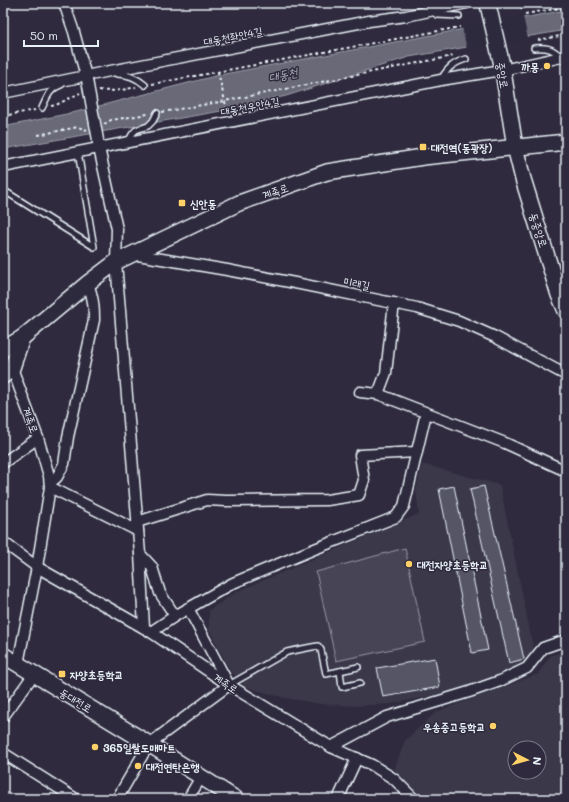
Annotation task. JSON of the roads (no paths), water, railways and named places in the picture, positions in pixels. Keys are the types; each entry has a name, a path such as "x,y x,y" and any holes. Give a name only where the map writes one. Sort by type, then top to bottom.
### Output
{"main road":[{"name":"중앙로","path":"488,4 502,67 516,147"},
{"name":"계족로","path":"3,349 22,338 88,283 116,262 239,204 327,172 423,157 566,142"},
{"name":"동중앙로","path":"516,147 522,179 559,295 566,311"},
{"path":"3,339 22,338"},
{"path":"6,368 22,338"},
{"name":"동대전로","path":"3,655 236,799"}],"street":[{"path":"64,3 74,32 86,78 117,229 116,262 140,554 148,630 233,583 396,517 404,506 426,413"},
{"name":"대동천좌안4길","path":"3,93 467,3"},
{"name":"대동천우안4길","path":"3,167 78,152 99,144 128,142 502,67 564,57"},
{"name":"미래길","path":"131,254 228,270 394,302 417,308 459,321 495,337 566,375"},
{"path":"88,283 93,296 94,320 68,437 64,464 57,477 50,485 138,527 207,500 327,500 359,495 364,480 360,455 417,452"},
{"path":"378,394 386,373 394,302"},
{"name":"계족로","path":"6,368 38,438 49,476 50,485 38,567 18,664"},
{"path":"360,392 378,394 505,443 566,471"},
{"path":"3,463 38,438"},
{"name":"계족로","path":"3,542 38,567 148,630 229,685 331,747 372,765 394,779 414,799"},
{"path":"140,554 152,568 160,593 175,616"},
{"path":"117,799 149,744 229,685 188,608"},
{"path":"331,747 387,717 470,692 500,681 527,668 542,648 566,640"},
{"path":"3,717 34,674"},
{"path":"3,753 60,795 76,799"},
{"path":"338,799 357,758"},
{"path":"188,799 201,777"}],"lane":[{"path":"431,11 437,15 459,16"},
{"path":"534,48 545,47 552,49 564,57"},
{"path":"441,80 450,66 466,59"},
{"path":"105,72 130,75 145,85"},
{"path":"42,108 53,88 86,78"},
{"path":"128,142 136,130 148,126 153,121 157,113"},
{"path":"3,190 94,247 78,152"},
{"path":"229,685 287,652 318,646 321,650 326,674 358,667"},
{"path":"340,671 342,687 360,683"}],"water":[{"name":"대동천","path":"566,10 566,30 409,57 286,96 227,110 3,149 3,127 76,112 219,75"}],"place":[{"name":"까몽","path":"547,66"},
{"name":"대전역(동광장)","path":"423,147"},
{"name":"신안동","path":"182,203"},
{"name":"대전자양초등학교","path":"409,564"},
{"name":"자양초등학교","path":"62,674"},
{"name":"우송중고등학교","path":"493,726"},
{"name":"365일쌀도매마트","path":"95,747"},
{"name":"대전연탄은행","path":"138,766"}]}
